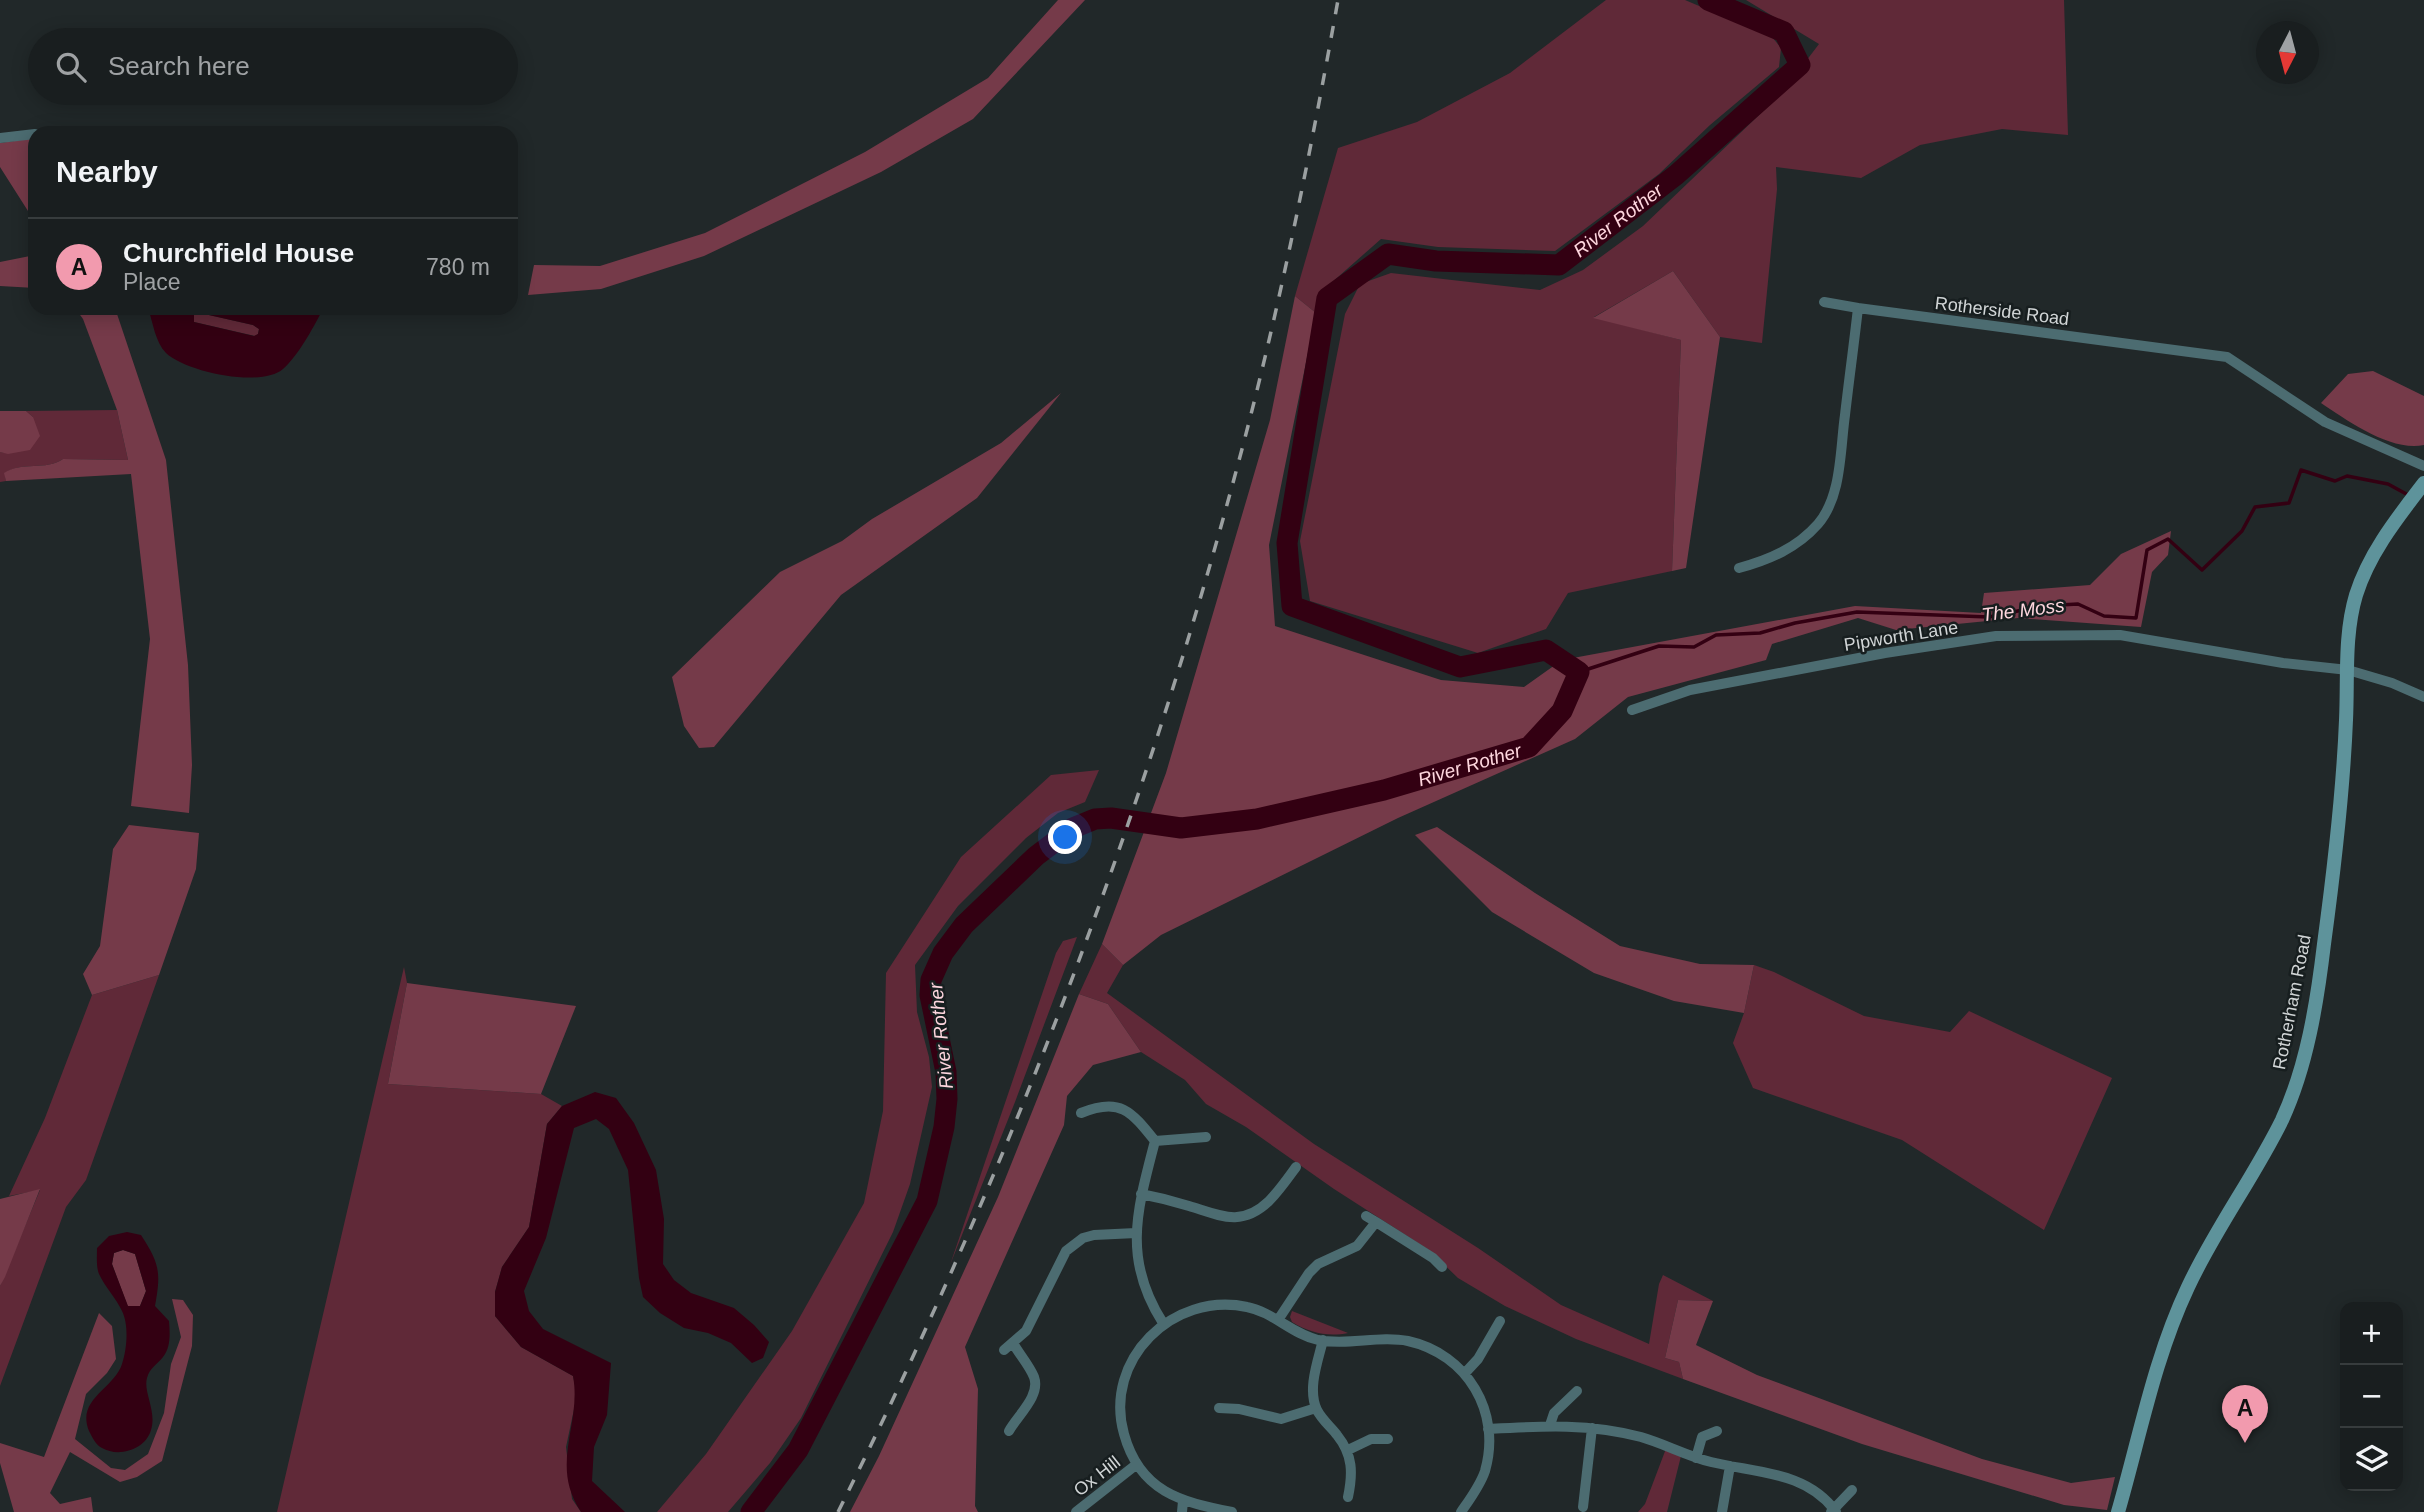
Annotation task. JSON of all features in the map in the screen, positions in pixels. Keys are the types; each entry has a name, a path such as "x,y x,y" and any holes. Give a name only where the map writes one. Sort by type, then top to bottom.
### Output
{"main road":[{"name":"Rotherham Road","path":"2118,1512 2145,1403 2188,1287 2282,1119 2301,1068 2316,998 2332,880 2343,774 2352,610 2362,577 2376,551 2424,483"}],"street":[{"path":"0,138 28,135"},
{"name":"Rotherside Road","path":"1824,302 1858,309 2227,357 2325,422 2424,466"},
{"path":"1739,568 1790,548 1819,523 1825,513 1836,483 1858,309"},
{"name":"Pipworth Lane","path":"1632,710 1690,690 1885,653 1996,636 2120,635 2283,663 2348,670 2392,682 2424,697"},
{"path":"1081,1113 1107,1106 1125,1108 1135,1115 1155,1141"},
{"path":"1155,1141 1206,1137"},
{"path":"1155,1141 1141,1194 1136,1233 1139,1274 1163,1323"},
{"path":"1141,1194 1177,1202 1216,1216 1233,1217 1248,1214 1269,1201 1296,1167"},
{"path":"1366,1216 1433,1258 1442,1267"},
{"path":"1278,1320 1318,1264 1357,1246 1376,1222"},
{"path":"1009,1431 1032,1396 1035,1385 1034,1377 1008,1347 1026,1331 1066,1251 1083,1238 1094,1235 1136,1233"},
{"path":"1232,1512 1182,1507 1137,1464 1122,1429 1124,1377 1149,1335 1163,1323 1188,1311 1217,1304 1256,1309 1294,1331 1323,1340 1342,1343 1381,1339 1420,1344 1443,1356 1465,1373 1485,1409 1489,1442 1484,1472 1461,1512"},
{"path":"1465,1373 1479,1359 1500,1321"},
{"path":"1323,1340 1314,1382 1316,1408 1348,1450 1352,1469 1348,1497"},
{"path":"1550,1425 1554,1413 1577,1391"},
{"path":"1219,1408 1239,1409 1281,1419 1316,1408"},
{"path":"1488,1429 1550,1425 1592,1428 1651,1440 1696,1458 1787,1477 1806,1485 1823,1497 1834,1511 1852,1490"},
{"path":"1583,1507 1592,1428"},
{"path":"1696,1458 1702,1437 1717,1431"},
{"path":"1348,1450 1371,1439 1388,1440"},
{"name":"Ox Hill","path":"1076,1512 1137,1464"},
{"path":"1722,1512 1730,1466"}],"shaded area":[{"path":"1058,0 1085,0 973,119 881,172 704,256 601,289 528,295 534,265 600,266 705,233 865,152 988,78"},
{"path":"1606,0 1685,0 1772,37 1781,48 1779,67 1710,125 1659,174 1555,251 1438,247 1381,239 1321,292 1316,313 1295,296 1338,148 1417,122 1510,73"},
{"path":"1746,0 2064,0 2068,135 2002,129 1920,145 1861,178 1776,167 1777,189 1762,343 1720,337 1673,271 1594,317 1681,340 1672,571 1568,593 1546,629 1478,653 1310,601 1300,541 1345,314 1360,284 1391,273 1540,290 1583,270 1643,226 1781,94 1819,44"},
{"path":"28,139 28,211 0,167 0,143"},
{"path":"28,256 28,288 0,286 0,262"},
{"path":"1673,271 1720,337 1686,568 1672,571 1681,340 1593,318"},
{"path":"1295,296 1316,313 1269,545 1275,626 1441,680 1524,687 1562,660 1855,606 1981,613 1984,593 2090,585 2121,554 2171,531 2168,555 2152,572 2141,627 2018,618 1896,630 1858,618 1772,644 1766,660 1628,697 1575,739 1398,818 1161,935 1123,965 1102,944 1166,773 1270,420"},
{"path":"80,315 117,315 166,460 188,665 192,765 189,813 131,806 150,639 131,474 6,481 4,473 18,467 49,465 63,459 128,460 117,410"},
{"path":"150,315 194,315 194,322 254,336 259,329 253,325 209,315 320,315 305,342 289,363 272,375 258,377 224,375 176,360 166,353"},
{"path":"194,315 209,315 253,325 259,329 255,336 194,322"},
{"path":"2373,371 2424,396 2424,445 2411,446 2384,440 2321,403 2348,374"},
{"path":"1061,393 977,498 841,595 714,747 699,748 684,726 672,677 780,572 842,541 872,519 1001,443"},
{"path":"117,410 128,460 63,459 49,465 12,469 5,473 6,481 0,482 0,452 8,453 33,417 26,411"},
{"path":"0,411 26,411 33,417 40,436 30,450 8,454 0,452"},
{"path":"1099,770 1085,802 1058,813 1026,838 958,906 915,965 917,1012 929,1057 932,1087 910,1184 893,1232 801,1418 770,1463 728,1512 657,1512 706,1454 792,1331 864,1203 883,1111 886,973 961,857 1051,775"},
{"path":"129,825 199,833 196,869 159,975 92,995 83,974 100,946 113,849"},
{"path":"1437,827 1620,946 1700,964 1754,965 1744,1013 1674,1001 1594,973 1492,912 1415,835"},
{"path":"1077,937 950,1265 1056,953 1063,941"},
{"path":"1102,944 1123,965 1107,993 1314,1144 1478,1248 1561,1305 1649,1344 1659,1284 1663,1275 1713,1301 1678,1300 1665,1358 1679,1362 1683,1379 1576,1339 1505,1306 1458,1278 1429,1250 1334,1189 1246,1127 1206,1104 1185,1080 1141,1052 1108,1004 1079,994"},
{"path":"1754,965 1864,1016 1950,1032 1969,1011 2112,1078 2044,1230 1902,1140 1753,1088 1733,1043 1744,1013"},
{"path":"404,967 407,983 388,1084 541,1094 562,1106 547,1124 529,1227 502,1267 495,1292 495,1316 521,1347 573,1376 577,1395 566,1447 572,1499 581,1512 277,1512"},
{"path":"159,975 86,1180 66,1207 0,1386 0,1286 40,1190 9,1196 45,1118 92,995"},
{"path":"407,983 576,1006 541,1094 388,1084"},
{"path":"1079,994 1108,1004 1141,1052 1093,1065 1067,1096 1064,1125 965,1347 978,1389 975,1506 978,1512 850,1512 879,1456 998,1197"},
{"path":"595,1092 616,1098 634,1123 656,1170 664,1219 663,1264 674,1280 691,1293 734,1308 769,1342 763,1358 752,1363 731,1343 708,1333 684,1328 660,1313 643,1297 628,1170 609,1129 596,1119 574,1128 546,1238 524,1291 529,1311 543,1329 611,1363 607,1415 594,1447 592,1481 625,1512 581,1512 572,1494 567,1461 574,1411 573,1376 521,1347 495,1316 495,1292 502,1267 529,1227 547,1124 562,1106"},
{"path":"40,1189 5,1277 0,1286 0,1199"},
{"path":"127,1232 141,1235 157,1269 155,1306 169,1321 167,1349 150,1371 146,1383 152,1416 151,1430 138,1447 124,1452 100,1447 94,1441 86,1420 92,1402 118,1373 126,1344 124,1317 120,1306 101,1279 97,1268 97,1248 109,1236","holes":["123,1250 135,1254 146,1291 140,1306 128,1306 112,1264 114,1253"]},
{"path":"123,1250 135,1254 146,1291 140,1306 128,1307 112,1264 114,1253"},
{"path":"172,1299 183,1300 193,1315 192,1346 162,1461 137,1477 120,1482 70,1452 50,1493 60,1504 91,1497 93,1512 14,1512 0,1463 0,1443 44,1457 99,1313 112,1326 116,1359 107,1373 86,1394 75,1439 111,1468 125,1470 148,1454 164,1413 171,1364 181,1337"},
{"path":"1678,1300 1713,1301 1696,1345 1757,1375 1982,1459 2071,1483 2115,1477 2107,1510 2064,1505 1862,1444 1683,1379 1679,1362 1665,1358"},
{"path":"1292,1311 1348,1333 1326,1334 1306,1329 1292,1322"},
{"path":"1667,1446 1682,1452 1667,1512 1638,1512 1645,1504"}],"waterway":[{"name":"River Rother","path":"751,1512 798,1450 927,1201 944,1127 947,1099 946,1072 930,995 931,980 943,953 964,925 1036,856 1073,828 1095,819 1111,818 1181,828 1257,819 1384,790 1529,747 1562,711 1579,672 1546,650 1460,667 1292,606 1287,543 1327,298 1388,254 1436,261 1559,265 1676,175 1800,65 1784,32 1708,0"},
{"name":"The Moss","path":"1579,672 1659,646 1694,647 1716,635 1760,633 1795,623 1857,612 1989,617 2042,606 2078,604 2104,616 2136,618 2147,550 2168,539 2202,570 2242,531 2255,507 2289,503 2301,470 2335,481 2347,476 2388,484 2410,496"}],"railway":[{"path":"838,1512 956,1261 1010,1134 1062,1005 1155,744 1234,479 1264,360 1304,181 1338,0"}],"place":[{"name":"Churchfield House","path":"2245,1443"}]}
